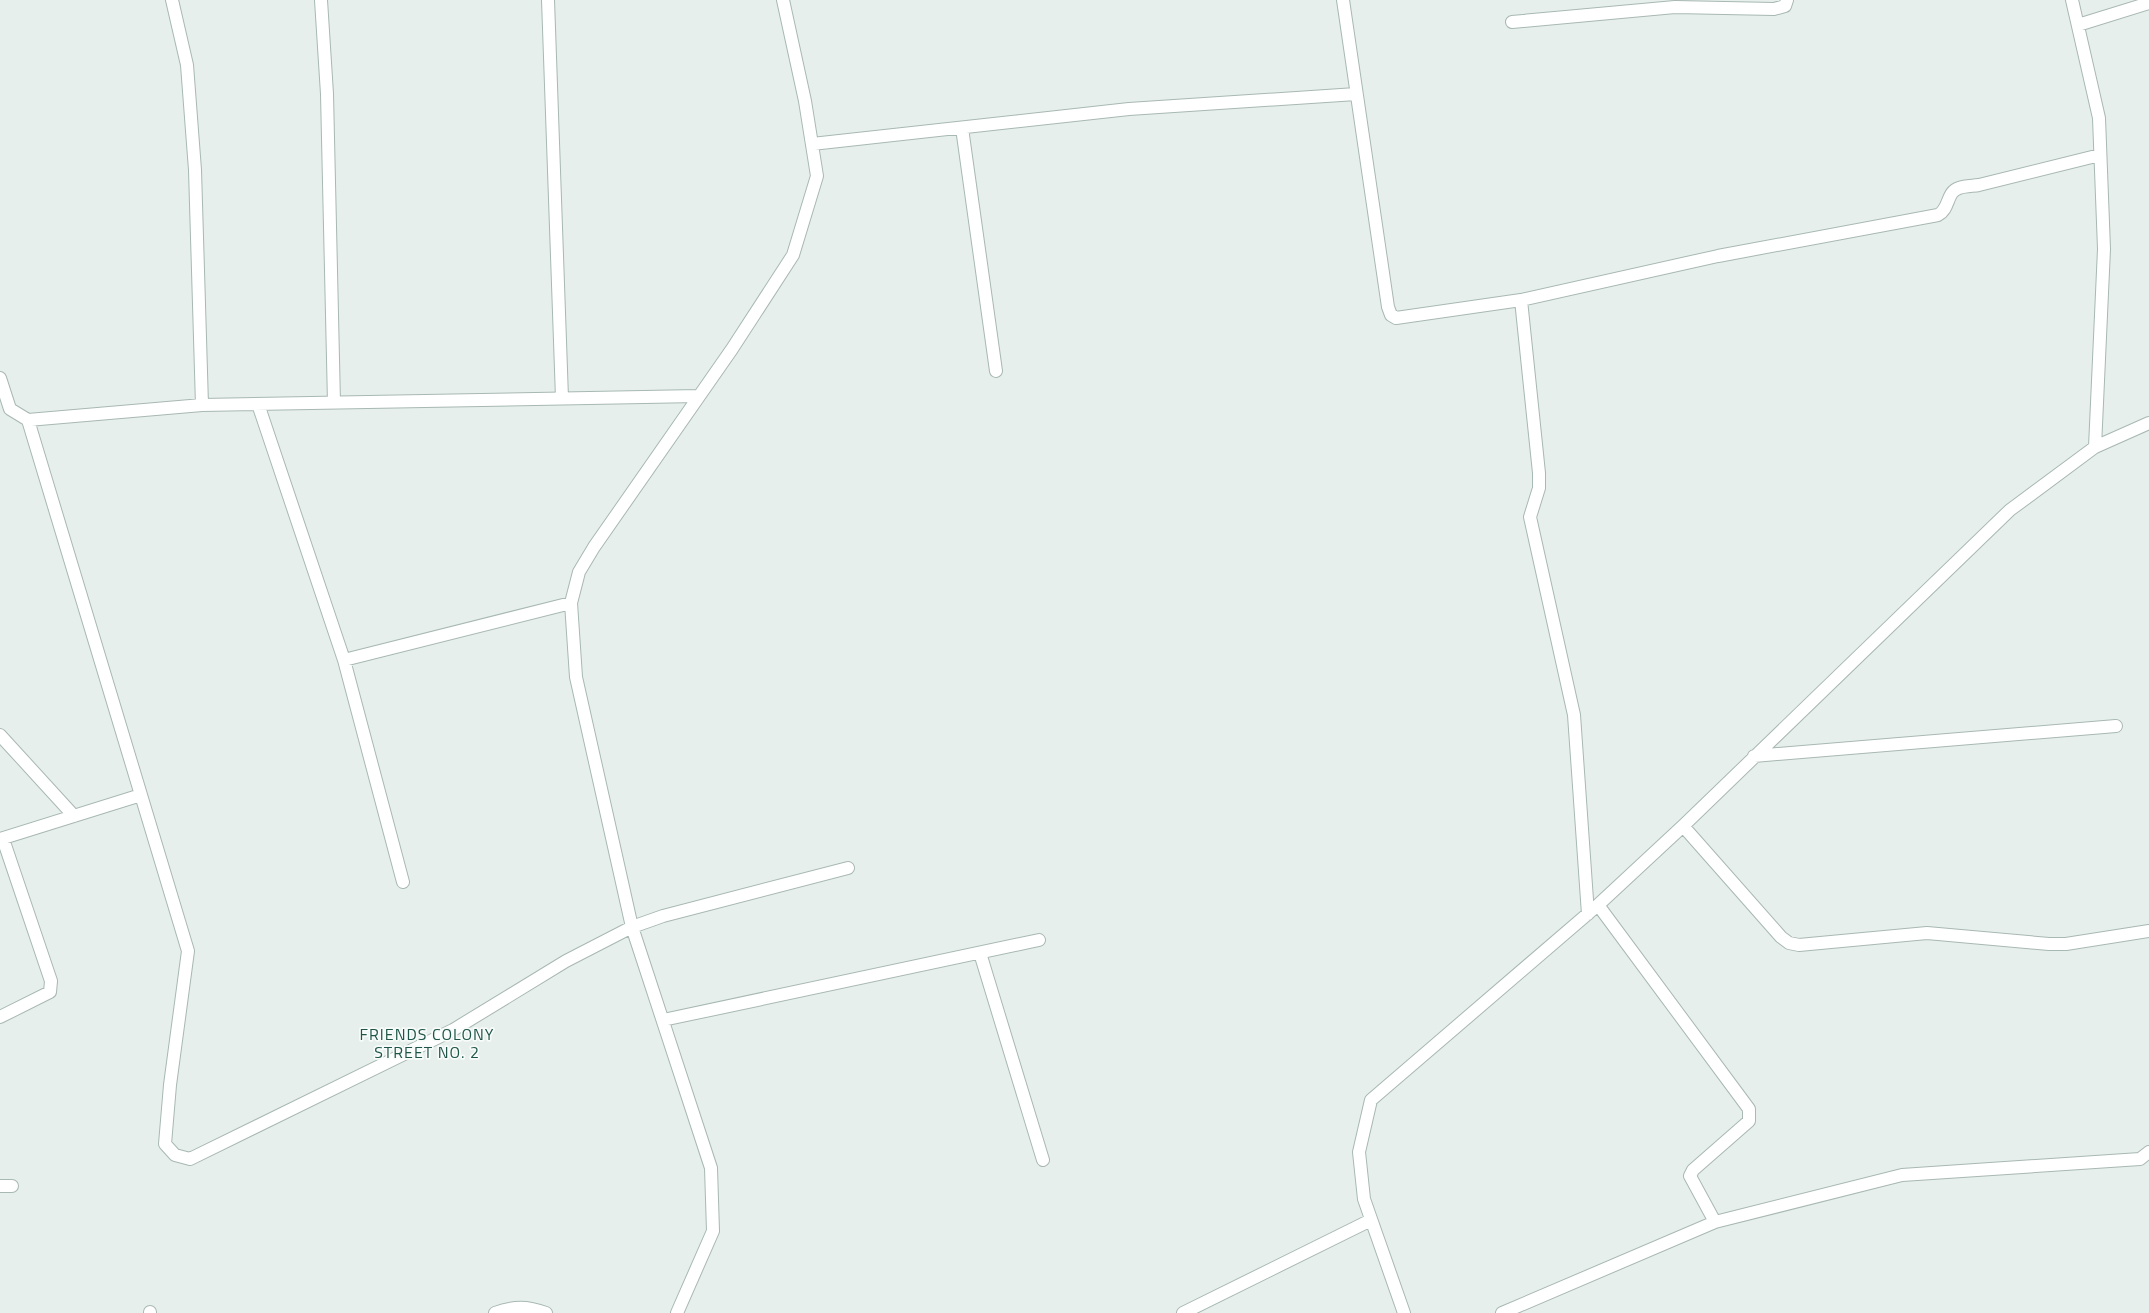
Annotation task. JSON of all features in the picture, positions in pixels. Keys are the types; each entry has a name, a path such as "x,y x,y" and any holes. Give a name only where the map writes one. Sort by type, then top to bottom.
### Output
{"street":[{"path":"172,0 187,66 194,155 202,405"},
{"path":"321,0 327,94 334,403"},
{"path":"548,0 562,398"},
{"path":"677,1313 713,1231 711,1168 632,927 576,677 571,603 579,572 594,547 732,349 794,255 817,176 805,101 783,0"},
{"path":"1343,0 1388,307 1391,315 1396,318 1521,300 1710,258 1938,215 1946,209 1952,192 1959,188 1979,185 2100,155"},
{"path":"1512,22 1675,7 1774,10 1785,6 1787,0"},
{"path":"2072,0 2099,118 2104,248 2095,447"},
{"path":"2078,25 2149,3"},
{"path":"812,144 1129,109 1356,94"},
{"path":"962,128 996,371"},
{"path":"1521,300 1539,473 1539,488 1530,517 1578,739 1588,914"},
{"path":"0,378 10,409 28,420 202,405 698,396"},
{"path":"258,404 344,660 403,882"},
{"path":"28,420 188,951 170,1086 165,1144 175,1155 190,1159 334,1090 453,1030 566,961 632,927 664,916 848,868"},
{"path":"1404,1313 1364,1199 1359,1152 1371,1100 1598,905 1683,826 2010,510 2095,447 2149,423"},
{"path":"344,660 571,603"},
{"path":"1754,756 2116,726"},
{"path":"0,736 74,816"},
{"path":"0,1017 50,992 51,981 2,839 140,795"},
{"path":"1683,826 1780,937 1789,943 1799,945 1943,933 2048,944 2066,944 2149,931"},
{"path":"1598,905 1749,1109 1749,1121 1693,1170 1690,1176 1714,1222"},
{"path":"663,1020 1039,940"},
{"path":"980,953 1043,1160"},
{"path":"1502,1313 1714,1222 1902,1175 2140,1159 2149,1152"},
{"path":"1183,1313 1371,1220"},
{"path":"495,1313 515,1306 529,1307 546,1313"}],"district":[{"name":"FRIENDS COLONY STREET NO. 2","path":"427,1043"}]}
